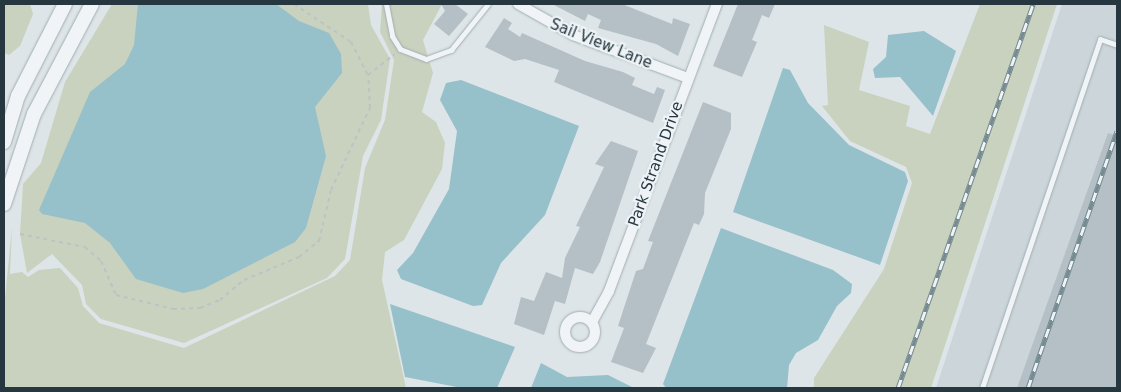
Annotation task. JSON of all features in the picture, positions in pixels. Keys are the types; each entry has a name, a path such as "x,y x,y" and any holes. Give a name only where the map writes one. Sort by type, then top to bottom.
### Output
{"street":[{"path":"4,142 18,96 65,4"},
{"path":"4,204 34,114 92,4"},
{"name":"Sail View Lane","path":"518,4 573,35 688,78"},
{"name":"Park Strand Drive","path":"592,322 609,291 717,4"}],"lane":[{"path":"386,4 392,36 400,49 426,59 440,57 488,4"},
{"path":"982,388 1100,38 1117,45"}],"path":[{"path":"20,234 85,247 101,261 116,295 173,309 200,308 220,300 268,267 299,257 319,241 330,190 370,108 368,75 352,42 294,4"},
{"path":"368,75 400,49"}],"shaded area":[{"path":"1062,4 1117,4 1117,388 936,388"}],"green space":[{"path":"4,4 30,4 33,14 20,46 9,55 4,53"},
{"path":"112,4 368,4 371,25 390,59 381,120 363,156 345,259 327,278 184,343 101,319 86,304 82,285 52,254 27,273 20,234 23,184 41,163 65,82"},
{"path":"382,4 442,4 423,40 433,73 422,112 436,122 445,143 442,169 404,240 385,252 382,280 406,388 5,388 4,309 12,227 10,274 22,272 28,277 39,270 60,268 78,288 83,306 99,323 184,348 335,276 350,260 365,168 385,120 394,60 380,32"},
{"path":"980,4 1057,4 931,388 814,388 814,378 884,269 912,183 906,167 850,141 822,106 828,105 824,25 869,42 859,90 910,106 906,126 930,134"}],"water":[{"path":"138,4 276,4 299,21 329,33 341,54 342,73 315,107 326,156 306,228 295,242 203,289 183,293 136,279 110,243 85,223 42,214 39,210 90,92 125,64 134,45"},
{"path":"924,31 956,51 933,116 900,77 875,78 873,69 886,57 888,35"},
{"path":"783,68 790,70 808,103 849,145 905,172 908,181 880,265 733,212"},
{"path":"461,80 579,126 545,215 501,263 482,305 473,306 401,279 397,270 413,253 449,189 457,131 440,100 446,83"},
{"path":"721,228 833,270 852,284 851,293 837,306 818,340 796,353 789,365 787,388 666,388 663,384"},
{"path":"390,304 515,347 497,388 462,388 405,377"},
{"path":"541,363 567,377 608,375 634,388 531,388"}],"building":[{"path":"441,4 455,4 468,14 449,36 434,24 445,11"},
{"path":"552,4 622,4 672,24 673,18 690,24 678,56 656,44 598,28 601,20 588,14 585,21"},
{"path":"738,4 775,4 769,18 762,15 752,40 757,42 742,77 713,66"},
{"path":"504,18 512,23 508,29 520,37 522,33 585,61 623,72 635,78 632,85 654,94 657,87 665,90 653,123 554,82 559,70 525,59 514,61 485,47"},
{"path":"703,102 731,113 731,129 705,193 704,214 699,225 694,223 646,344 656,348 643,373 611,362 624,328 618,326 636,271 643,269 653,242 648,241"},
{"path":"1108,133 1117,136 1117,388 1017,388"},
{"path":"611,141 638,151 600,262 593,274 575,268 565,304 555,301 544,335 514,324 521,297 534,301 546,272 562,278 565,258 580,227 576,226 604,167 595,164"}],"railway":[{"path":"898,388 1033,4"},
{"path":"1028,388 1117,131"}]}
